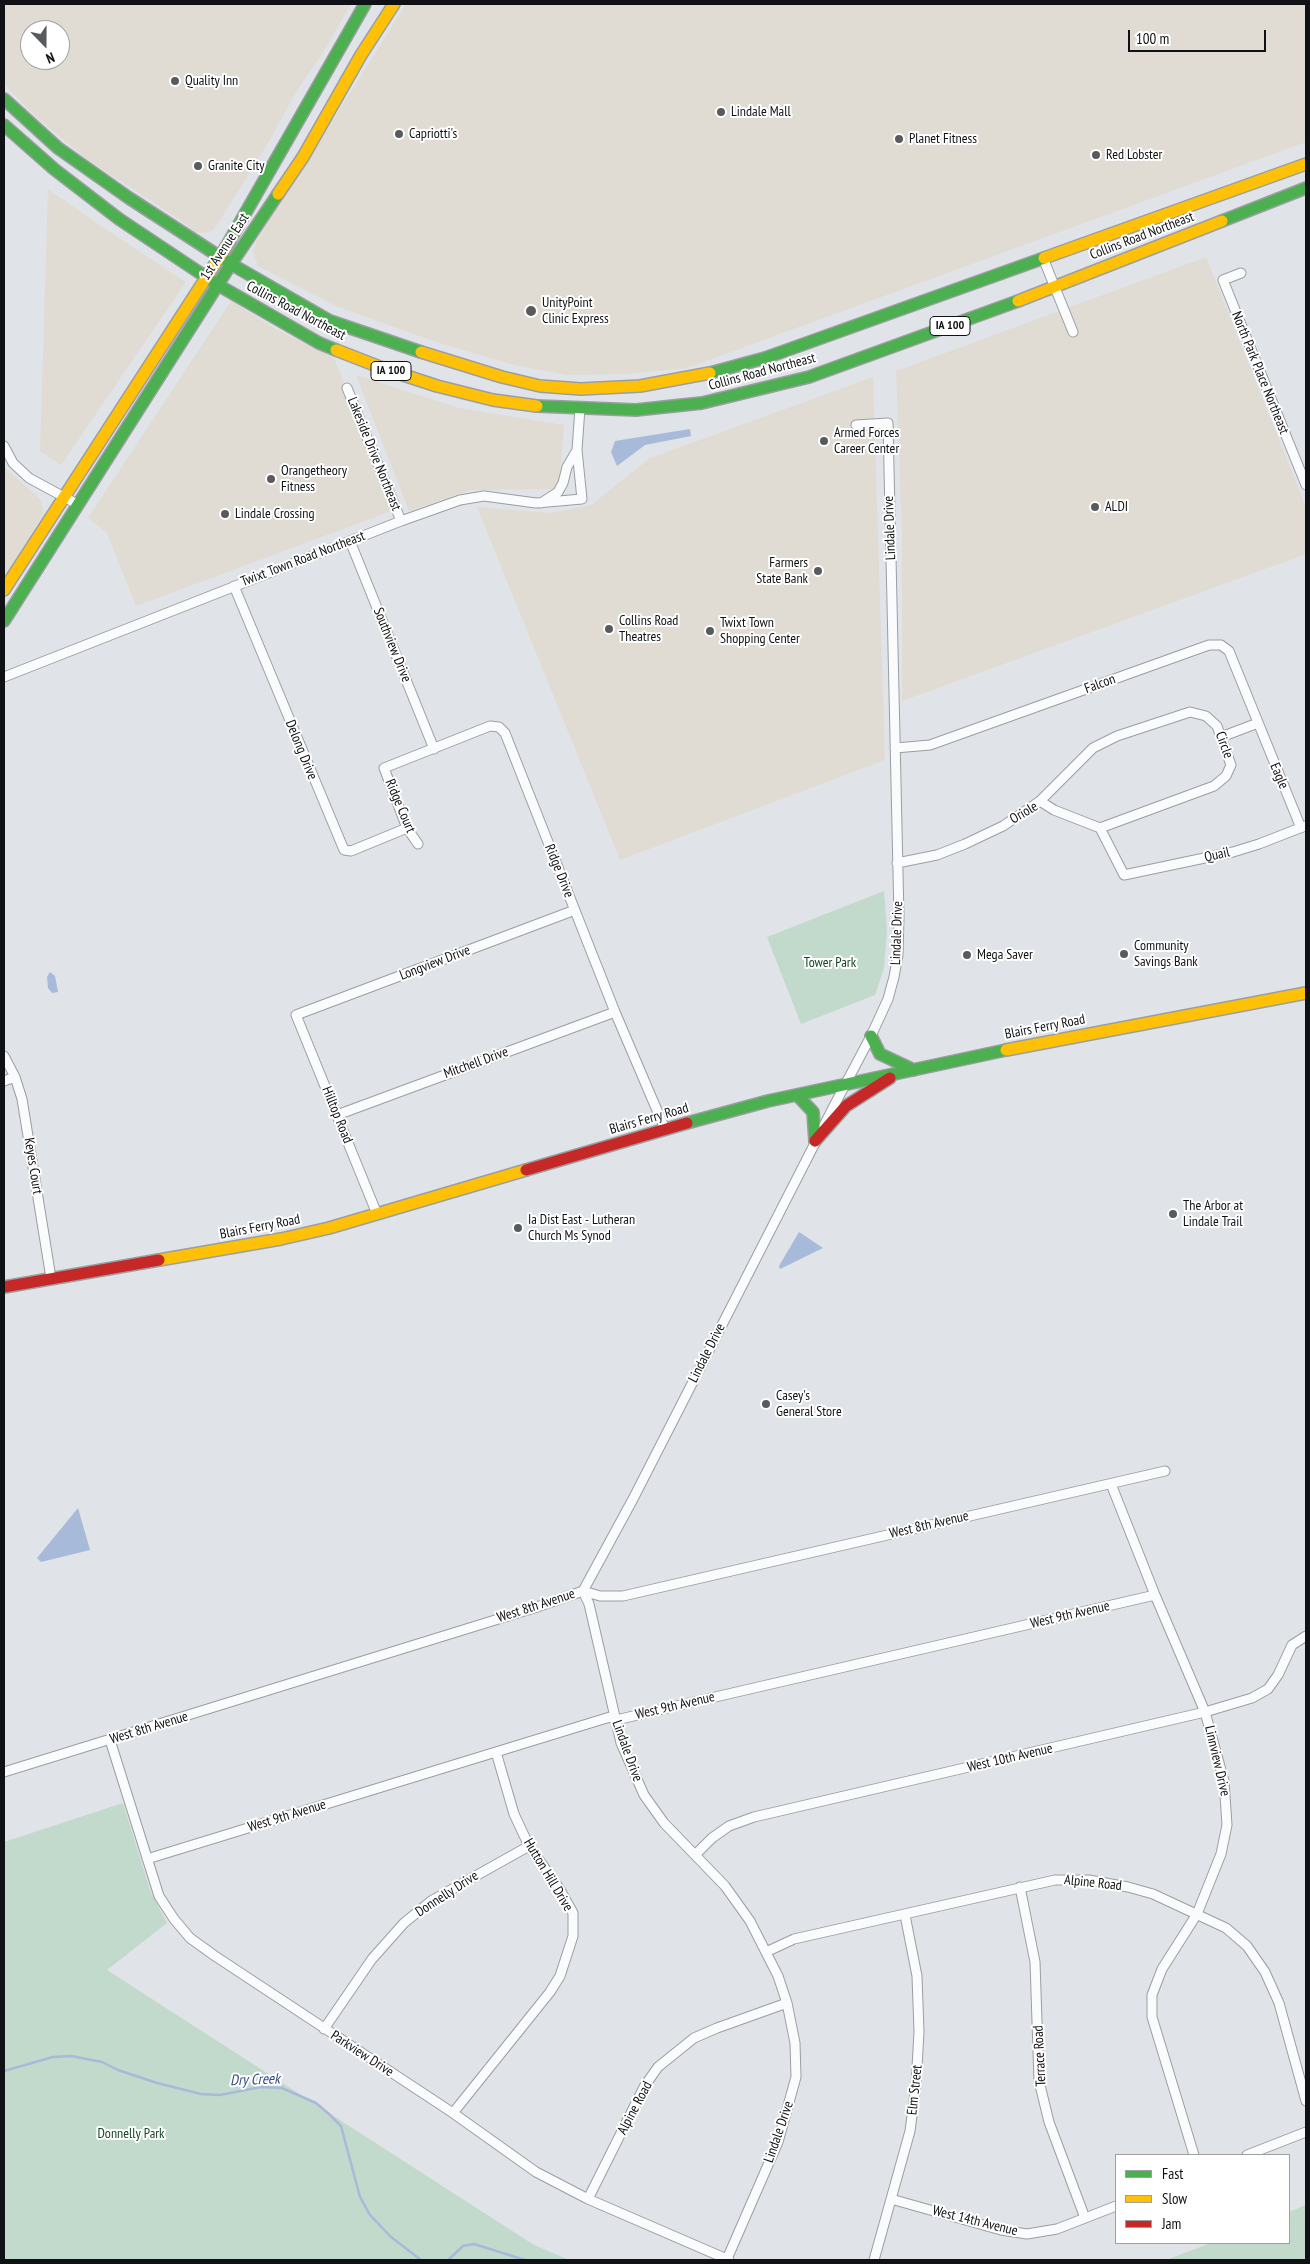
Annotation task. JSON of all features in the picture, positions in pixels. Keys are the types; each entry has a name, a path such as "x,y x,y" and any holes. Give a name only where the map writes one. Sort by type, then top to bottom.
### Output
{"main road":[{"name":"1st Avenue East","path":"4,590 62,496 220,257 365,4"},
{"name":"1st Avenue East","path":"4,621 231,264 302,157 361,55 394,4"},
{"name":"IA 100","path":"4,99 58,148 128,198 231,264"},
{"name":"IA 100","path":"4,125 54,168 119,219 218,286"},
{"name":"Collins Road Northeast","path":"231,264 330,320 390,343 502,377 540,386 581,389 640,386 702,376 765,358 1306,164"},
{"name":"Collins Road Northeast","path":"218,286 319,343 385,369 438,386 493,400 542,408 636,410 702,403 800,379 1054,288 1306,188"},
{"name":"Blairs Ferry Road","path":"4,1287 281,1239 377,1214 664,1129 797,1095 1051,1041 1306,993"},
{"path":"871,1036 880,1054 914,1070"},
{"path":"815,1141 846,1106 899,1073"},
{"path":"797,1095 813,1112 815,1141"}],"street":[{"path":"1043,258 1072,332"},
{"name":"North Park Place Northeast","path":"1241,272 1223,280 1306,485"},
{"name":"Lakeside Drive Northeast","path":"347,388 402,521"},
{"name":"Twixt Town Road Northeast","path":"4,677 234,586 460,500 484,496 541,503 582,499 577,450 580,408"},
{"name":"Lindale Drive","path":"728,2260 778,2142 796,2077 795,2043 787,2003 778,1976 750,1921 725,1886 664,1823 644,1795 624,1750 589,1604 583,1591 633,1499 815,1141 871,1036 888,999 898,955 888,423 856,425"},
{"path":"4,446 13,463 29,478 77,504"},
{"name":"Twixt Town Road Northeast","path":"541,503 558,492 563,483 567,468 577,450"},
{"name":"Southview Drive","path":"350,541 434,749"},
{"name":"Delong Drive","path":"234,586 344,850 351,851 407,828"},
{"name":"Falcon","path":"895,748 930,744 1209,645 1221,645 1229,651 1258,724"},
{"path":"4,671 24,669"},
{"name":"Circle","path":"1040,801 1092,748 1117,736 1190,712 1206,716 1217,726 1231,765 1226,776 1214,786 1100,828"},
{"path":"1221,737 1258,724"},
{"name":"Eagle","path":"1258,724 1304,827"},
{"name":"Ridge Drive","path":"384,768 490,726 499,727 505,733 615,1012 664,1129"},
{"name":"Ridge Court","path":"384,768 407,828 418,844"},
{"name":"Oriole","path":"897,863 937,855 966,844 1003,826 1040,801 1054,810 1100,828"},
{"name":"Quail","path":"1100,828 1124,875 1233,852 1304,827"},
{"name":"Longview Drive","path":"296,1015 575,910"},
{"name":"Mitchell Drive","path":"337,1115 615,1012"},
{"name":"Hilltop Road","path":"296,1015 377,1214"},
{"name":"Keyes Court","path":"4,1056 15,1077 22,1099 51,1278"},
{"path":"4,1081 15,1077"},
{"name":"West 8th Avenue","path":"4,1772 583,1591 600,1596 622,1596 1165,1471"},
{"name":"Linnview Drive","path":"1110,1484 1205,1712 1224,1781 1227,1825 1221,1854 1196,1914 1162,1969 1152,1995 1152,2017 1194,2154"},
{"name":"West 9th Avenue","path":"147,1860 610,1717 616,1720 1155,1595"},
{"name":"West 10th Avenue","path":"695,1855 712,1838 729,1826 754,1817 1205,1712 1244,1701 1268,1689 1278,1675 1292,1645 1305,1636"},
{"name":"Parkview Drive","path":"110,1740 160,1896 174,1919 190,1938 324,2029 453,2113 536,2172 588,2199 728,2260"},
{"name":"Hutton Hill Drive","path":"453,2113 550,1992 560,1976 573,1936 573,1913 559,1888 529,1846 514,1814 496,1752"},
{"name":"Donnelly Drive","path":"324,2029 372,1959 404,1923 431,1901 529,1846"},
{"name":"Alpine Road","path":"766,1952 794,1939 1055,1880 1089,1880 1128,1887 1153,1894 1226,1928 1247,1946 1265,1972 1279,2003 1306,2101"},
{"name":"Terrace Road","path":"1020,1887 1035,1962 1039,2081 1049,2122 1085,2218"},
{"name":"Elm Street","path":"874,2260 910,2131 916,2085 919,2032 917,1976 905,1915"},
{"name":"Alpine Road","path":"588,2199 644,2087 658,2067 694,2038 787,2003"},
{"path":"1250,2154 1306,2132"},
{"name":"West 14th Avenue","path":"891,2199 1001,2230 1027,2234 1056,2230 1115,2206"}],"shaded area":[{"path":"4,4 351,4 324,51 298,89 268,143 212,231 195,232 176,217 89,161 34,115 4,84"},
{"path":"406,4 1306,4 1306,142 687,368 626,374 567,375 514,365 436,342 336,306 258,266 253,252 257,240"},
{"path":"48,189 186,282 61,465 40,451"},
{"path":"1206,257 1306,507 1306,554 902,701 902,534 896,371"},
{"name":"Lindale Crossing","path":"231,301 274,328 334,358 397,509 136,606 107,533 88,518"},
{"path":"356,375 459,408 564,425 559,489 470,490 409,511"},
{"path":"873,377 885,760 620,860 477,507 550,513 591,505 650,458"},
{"path":"4,467 40,499 44,513 4,578"}],"green space":[{"name":"Tower Park","path":"884,891 887,930 884,968 875,995 801,1024 767,937"},
{"name":"Donnelly Park","path":"123,1803 150,1890 167,1923 107,1970 534,2245 569,2260 4,2260 4,1842"},
{"path":"1306,2205 1306,2260 1166,2260 1208,2244 1290,2244 1290,2212"}],"water":[{"path":"690,429 691,436 645,445 617,466 611,452 615,441"},
{"path":"50,972 55,976 58,992 52,993 48,988 47,977"},
{"path":"799,1232 823,1248 780,1269 779,1266"},
{"path":"78,1508 90,1550 41,1562 37,1558"}],"waterway":[{"name":"Dry Creek","path":"4,2071 53,2057 71,2056 102,2062 118,2070 157,2083 201,2094 220,2095 261,2087 282,2088 316,2103 341,2126 360,2197 370,2215 391,2237 421,2260"},
{"name":"Dry Creek","path":"448,2260 463,2246 474,2244 525,2260"}],"traffic: fast":[{"path":"226,247 365,4"},
{"path":"4,99 58,148 129,198 231,264 330,321 421,352"},
{"path":"4,125 54,169 119,219 218,285 319,343 336,350"},
{"path":"1222,221 1306,188"},
{"path":"4,621 231,264 278,194"},
{"path":"710,373 765,358 1044,258"},
{"path":"537,406 636,410 702,403 809,377 1018,301"},
{"path":"871,1036 880,1054 914,1070"},
{"path":"687,1123 768,1101 1006,1050"},
{"path":"797,1095 813,1112 815,1141"}],"traffic: slow":[{"path":"278,194 303,157 361,55 394,4"},
{"path":"1044,258 1306,164"},
{"path":"1018,301 1222,221"},
{"path":"4,590 226,247"},
{"path":"336,350 437,386 493,400 537,406"},
{"path":"421,352 502,377 540,386 581,389 640,386 710,373"},
{"path":"1006,1050 1306,993"},
{"path":"159,1260 281,1239 329,1228 526,1170"}],"traffic: jam":[{"path":"815,1141 846,1106 890,1078"},
{"path":"526,1170 687,1123"},
{"path":"4,1287 159,1260"}],"place":[{"name":"Quality Inn","path":"175,81"},
{"name":"Lindale Mall","path":"721,112"},
{"name":"Capriotti's","path":"399,134"},
{"name":"Planet Fitness","path":"899,139"},
{"name":"Red Lobster","path":"1096,155"},
{"name":"Granite City","path":"198,166"},
{"name":"UnityPoint Clinic Express","path":"531,311"},
{"name":"Armed Forces Career Center","path":"824,441"},
{"name":"Orangetheory Fitness","path":"271,479"},
{"name":"ALDI","path":"1095,507"},
{"name":"Lindale Crossing","path":"225,514"},
{"name":"Farmers State Bank","path":"818,571"},
{"name":"Collins Road Theatres","path":"609,629"},
{"name":"Twixt Town Shopping Center","path":"710,631"},
{"name":"Community Savings Bank","path":"1124,954"},
{"name":"Mega Saver","path":"967,955"},
{"name":"The Arbor at Lindale Trail","path":"1173,1214"},
{"name":"Ia Dist East - Lutheran Church Ms Synod","path":"518,1228"},
{"name":"Casey's General Store","path":"766,1404"}]}
